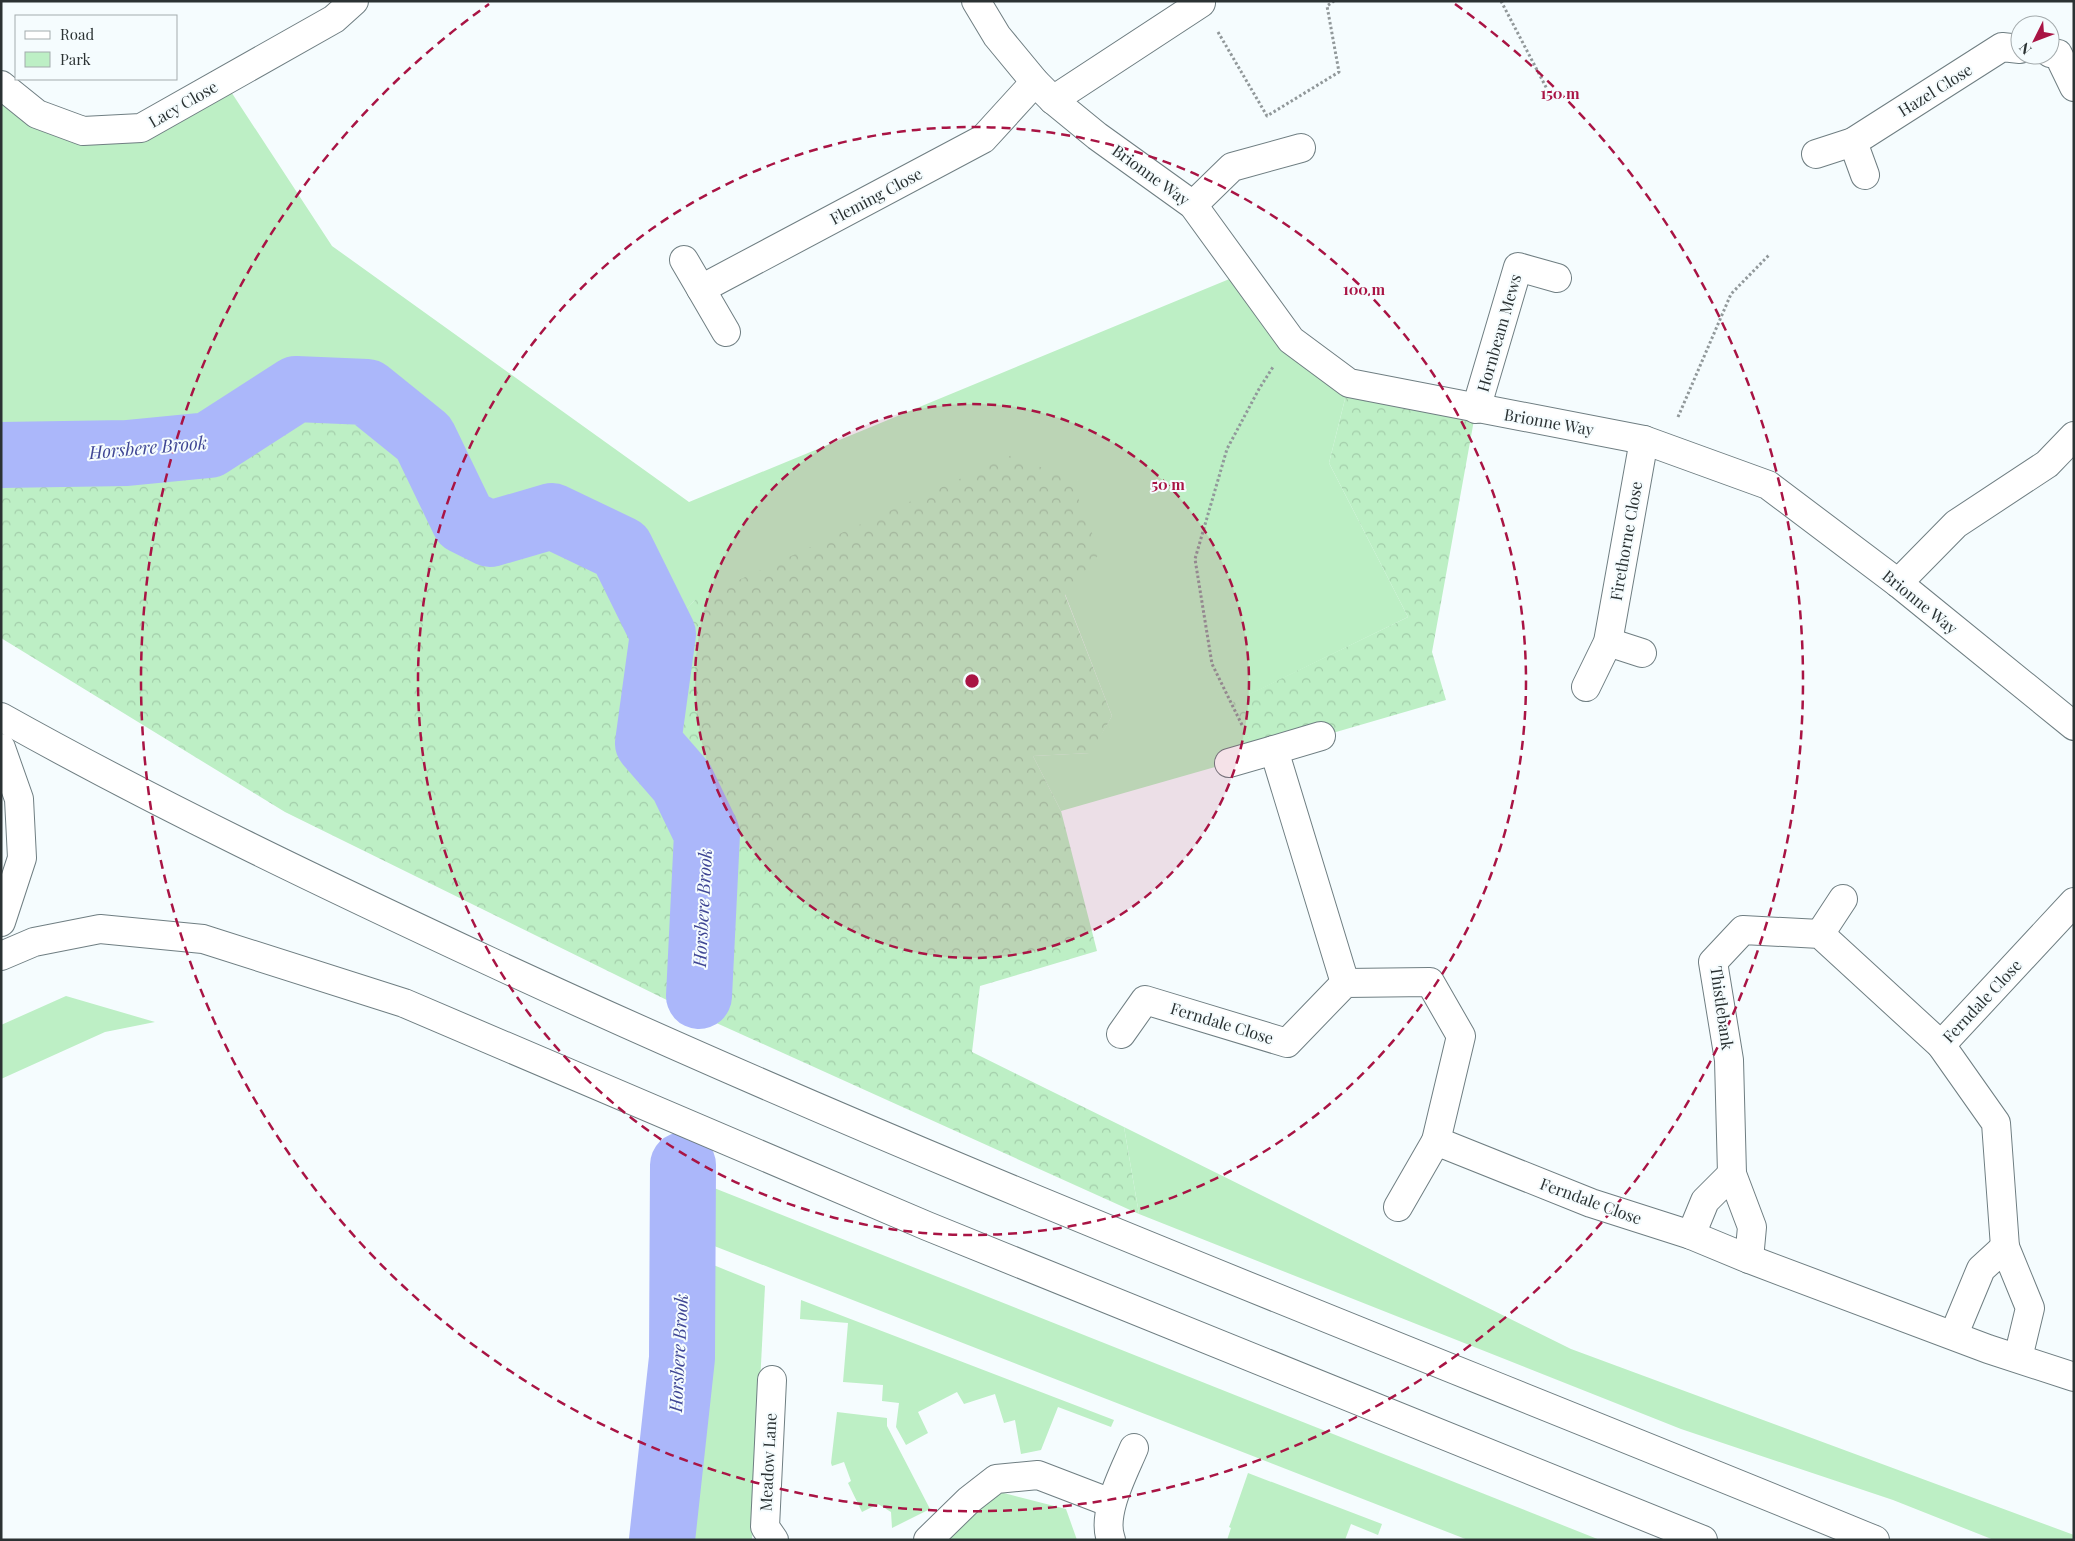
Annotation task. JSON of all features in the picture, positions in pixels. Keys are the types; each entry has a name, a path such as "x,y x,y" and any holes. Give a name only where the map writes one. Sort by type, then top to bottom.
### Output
{"main road":[{"name":"Lacy Close","path":"1,85 36,114 83,131 141,128 334,18 354,1"},
{"name":"Brionne Way","path":"976,1 997,36 1044,91 1097,136 1193,205 1291,340 1349,383 1655,444 1768,485 1898,584 2074,726"},
{"path":"1044,91 1201,3"},
{"name":"Hazel Close","path":"1816,154 1853,142 2002,47 2010,48"},
{"path":"2060,58 2074,87"},
{"name":"Fleming Close","path":"702,290 983,139 1044,91"},
{"path":"1853,142 1865,175"},
{"path":"1193,205 1232,167 1302,148"},
{"path":"684,260 726,332"},
{"name":"Hornbeam Mews","path":"1476,409 1518,267 1557,278"},
{"path":"1898,584 1956,524 2047,464 2074,436"},
{"name":"Firethorne Close","path":"1586,687 1608,642 1655,444"},
{"path":"1608,642 1642,653"},
{"path":"1,717 113,779 303,874 679,1048 921,1153 1875,1540"},
{"path":"1229,763 1321,736"},
{"path":"1,748 20,799 22,858 1,922"},
{"path":"1266,752 1345,982 1430,982 1460,1036 1436,1141 1398,1207"},
{"path":"1843,898 1820,934 1941,1045"},
{"name":"Ferndale Close","path":"2018,1358 2030,1308 2006,1247 1996,1123 1941,1045 2073,905"},
{"path":"1,956 34,942 100,929 203,939 404,1003 927,1226 1703,1540"},
{"name":"Thistlebank","path":"1732,1174 1729,1060 1713,962 1743,930 1820,934"},
{"name":"Ferndale Close","path":"1121,1034 1146,1000 1288,1043 1345,982"},
{"name":"Ferndale Close","path":"1436,1141 1591,1203 1691,1235 1749,1259 2074,1378"},
{"path":"1691,1235 1705,1201 1732,1174 1752,1227 1749,1259"},
{"path":"1954,1334 1981,1268 2006,1247"},
{"name":"Meadow Lane","path":"772,1380 765,1527 774,1540"},
{"path":"1111,1540 1109,1535 1111,1503 1134,1448"},
{"path":"928,1540 968,1500 996,1478 1038,1475 1111,1503"}],"path":[{"path":"1201,3 1267,116 1339,72 1327,6 1334,1"},
{"path":"1501,1 1548,91"},
{"path":"1655,444 1731,294 1770,254"},
{"path":"1266,752 1212,664 1195,559 1227,449 1259,389 1291,340"}],"green space":[{"path":"224,81 332,246 689,502 1244,273 1349,383 1329,463 1408,617 1232,703 1257,755 1061,811 1033,756 1090,753 1112,716 1065,594 695,600 663,634 621,549 552,516 490,534 464,521 424,438 296,389 209,445 127,453 1,455 1,85 37,114 141,128"},
{"path":"1349,383 1476,409 1432,652 1446,700 1257,755 1231,703 1408,617 1329,463"},
{"path":"296,389 367,392 424,438 464,521 490,534 552,516 621,549 663,633 695,600 1012,455 1071,480 1100,553 1065,595 1112,716 1091,753 1033,756 1061,811 1097,951 980,986 972,1052 1124,1127 1139,1214 681,1007 285,812 1,638 1,455 127,453 209,445"},
{"path":"66,996 155,1022 105,1032 1,1079 1,1025"},
{"path":"1124,1127 1571,1349 2074,1535 2074,1540 1994,1540 1893,1500 1681,1429 1139,1214"},
{"path":"709,1186 1600,1540 1468,1540 704,1242"},
{"path":"684,1253 765,1286 752,1540 662,1540"},
{"path":"801,1300 1114,1420 1111,1427 1058,1407 1041,1450 1021,1454 1015,1420 1004,1423 995,1394 964,1404 957,1392 918,1412 928,1433 906,1445 896,1427 899,1403 882,1401 883,1385 843,1382 848,1323 800,1319"},
{"path":"837,1412 887,1418 887,1426 930,1509 892,1528 891,1512 878,1504 862,1512 848,1483 851,1481 844,1462 832,1466 831,1463"},
{"path":"1248,1473 1382,1524 1378,1535 1351,1524 1345,1540 1227,1540 1231,1528 1229,1527"},
{"path":"996,1491 1066,1509 1077,1540 945,1540"}],"waterway":[{"name":"Horsbere Brook","path":"1,455 127,453 209,445 296,389 367,392 424,438 464,521 490,534 552,516 621,549 663,634 648,743 682,782 707,834 699,996"},
{"name":"Horsbere Brook","path":"662,1540 682,1358 683,1165"}]}
